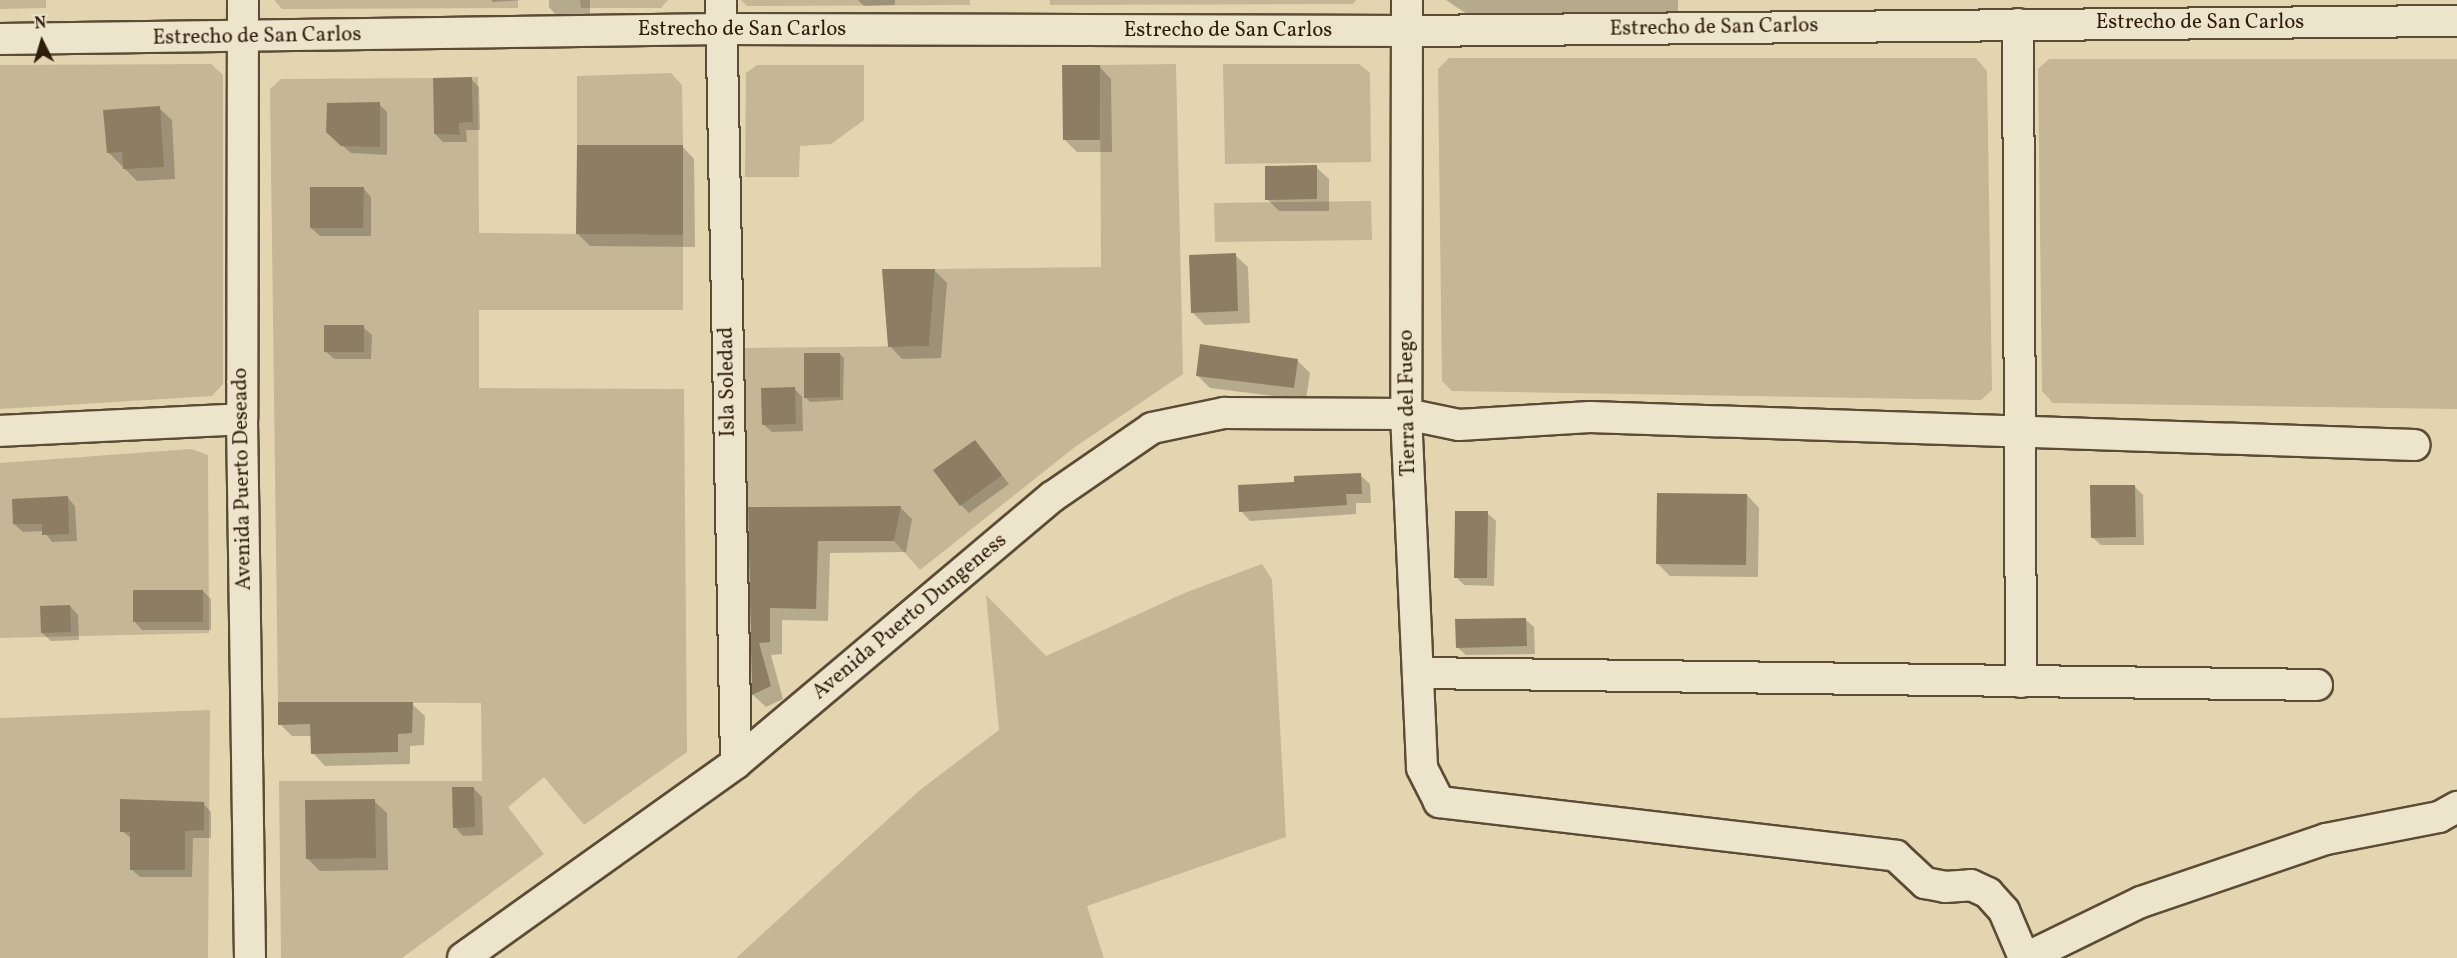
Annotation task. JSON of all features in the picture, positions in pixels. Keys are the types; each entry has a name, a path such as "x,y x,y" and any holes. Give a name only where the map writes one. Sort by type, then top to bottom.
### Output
{"street":[{"name":"Avenida Puerto Deseado","path":"243,0 242,419 250,958"},
{"name":"Isla Soledad","path":"721,0 736,764"},
{"name":"Tierra del Fuego","path":"1407,0 1406,414 1422,768 1439,802 1896,856 1925,883 1945,887 1971,885 1988,893 2004,911 2025,958"},
{"name":"Estrecho de San Carlos","path":"0,39 243,38 721,29 1408,31 2457,21"},
{"path":"2018,24 2018,429 2021,682"},
{"name":"Avenida Puerto Dungeness","path":"463,958 736,764 1052,497 1152,428 1224,413 1406,414 1459,425 1590,417 2018,429 2415,445"},
{"path":"0,432 242,419"},
{"path":"1418,673 2317,686"},
{"path":"2025,958 2141,902 2326,839 2439,817 2457,807"}],"shaded area":[{"path":"0,0 46,0 46,8 0,9"},
{"path":"274,0 518,0 518,8 282,9"},
{"path":"580,0 668,0 661,8 581,8"},
{"path":"741,0 970,0 970,5 747,6"},
{"path":"1050,0 1356,0 1353,4 1050,5"},
{"path":"1449,58 1976,58 1987,71 1992,390 1981,400 1452,391 1442,381 1438,69"},
{"path":"2049,59 2457,59 2457,409 2053,403 2042,391 2038,69"},
{"path":"211,64 223,75 223,384 212,396 0,409 0,65"},
{"path":"1176,64 1183,374 1075,447 920,570 894,541 900,506 743,507 744,348 929,346 935,269 1101,267 1100,65"},
{"path":"1223,64 1359,64 1370,73 1371,162 1225,164"},
{"path":"757,65 864,65 864,120 831,144 800,146 799,177 745,177 746,73"},
{"path":"671,73 682,85 683,145 577,145 577,76"},
{"path":"472,77 478,77 479,233 683,235 683,310 479,310 479,388 684,389 687,752 584,825 544,777 508,807 544,854 402,958 281,958 279,781 482,781 481,703 278,702 270,89 281,79 433,78 434,134 460,135 459,123 473,122"},
{"path":"1371,201 1372,240 1215,242 1214,203"},
{"path":"191,449 208,455 209,633 0,638 0,463"},
{"path":"1262,564 1272,579 1286,837 1087,906 1104,958 736,958 920,790 999,730 986,595 1046,656 1187,592"},
{"path":"210,710 208,958 0,958 0,718"}],"building":[{"path":"1062,65 1100,65 1100,140 1063,140"},
{"path":"472,77 473,122 459,123 460,135 434,134 433,78"},
{"path":"380,102 380,147 341,146 326,132 327,103"},
{"path":"160,106 164,167 123,169 122,152 107,153 103,110"},
{"path":"577,145 683,145 683,235 576,234"},
{"path":"1317,165 1317,199 1265,200 1265,166"},
{"path":"310,187 364,187 363,228 310,228"},
{"path":"1236,253 1238,311 1191,313 1189,255"},
{"path":"882,269 935,269 929,346 888,347"},
{"path":"324,325 364,325 364,352 324,352"},
{"path":"1200,344 1298,359 1294,388 1196,376"},
{"path":"804,353 840,353 840,397 804,398"},
{"path":"795,387 796,424 762,425 761,388"},
{"path":"975,440 1002,475 960,506 933,470"},
{"path":"1361,473 1362,494 1346,494 1347,505 1239,512 1238,485 1294,482 1294,476"},
{"path":"2090,485 2135,485 2136,537 2091,538"},
{"path":"1657,493 1747,494 1746,565 1656,564"},
{"path":"68,496 69,534 42,535 42,524 13,524 12,499"},
{"path":"901,506 894,541 818,541 816,609 770,608 770,642 759,643 771,686 752,695 748,507"},
{"path":"1455,511 1488,511 1487,578 1454,578"},
{"path":"133,590 203,590 203,622 133,622"},
{"path":"70,605 71,632 41,633 40,606"},
{"path":"1526,618 1527,646 1456,648 1455,619"},
{"path":"278,702 413,702 412,733 398,734 398,752 311,754 310,724 278,725"},
{"path":"452,787 474,787 475,827 453,828"},
{"path":"120,799 204,802 204,830 185,831 185,870 130,870 130,832 120,832"},
{"path":"375,799 376,858 306,859 305,800"}]}
